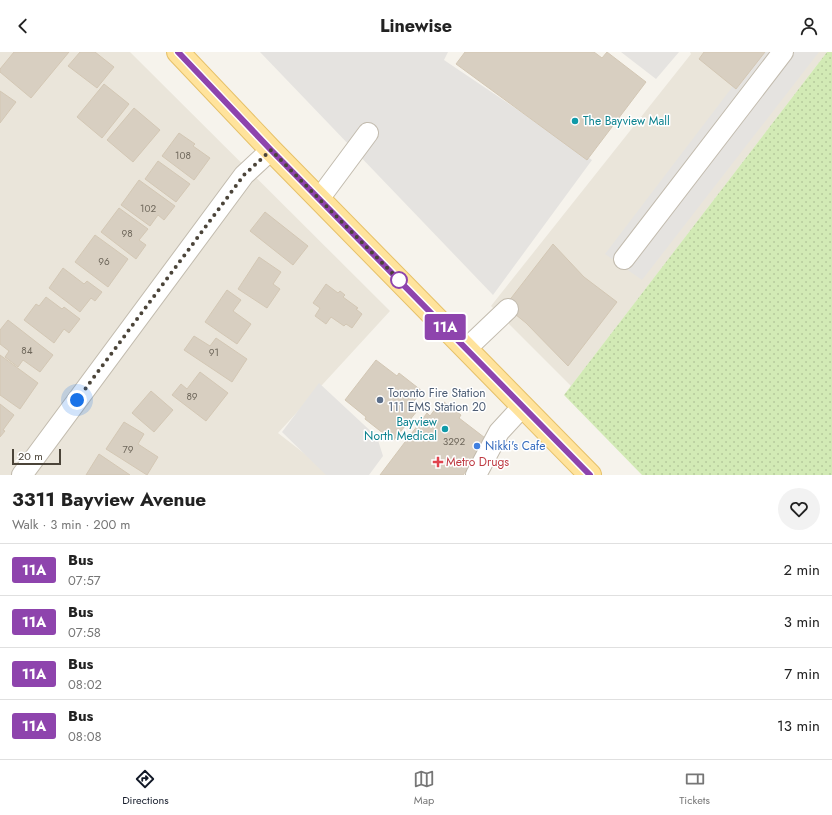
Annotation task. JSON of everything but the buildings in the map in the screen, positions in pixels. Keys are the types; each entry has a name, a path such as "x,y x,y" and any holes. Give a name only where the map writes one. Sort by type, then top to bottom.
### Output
{"main road":[{"path":"178,52 271,150 590,475"}],"street":[{"path":"624,259 783,52"},
{"path":"319,199 368,133"},
{"path":"22,475 244,175 271,150"},
{"path":"466,349 508,309"},
{"path":"476,475 499,432 523,406"}],"shaded area":[{"path":"0,52 130,52 390,311 278,433 332,475 0,475"},
{"path":"260,52 448,52 444,60 592,160 493,295"},
{"path":"621,52 679,52 656,79"},
{"path":"690,52 827,52 571,386 491,306 691,54"},
{"path":"759,52 819,52 642,280 605,254"},
{"path":"319,383 377,437 383,456 369,475 326,475 282,432"}],"green space":[{"path":"827,52 832,52 832,475 642,475 564,395"}],"bus line":[{"name":"11A","path":"178,52 271,150 590,475"}],"place":[{"name":"The Bayview Mall","path":"575,121"},
{"name":"Toronto Fire Station 111 EMS Station 20","path":"380,400"},
{"name":"Bayview North Medical","path":"445,429"},
{"name":"Nikki's Cafe","path":"477,446"},
{"name":"Metro Drugs","path":"438,462"}],"route":[{"path":"77,400 244,175 271,150 399,280"}]}
